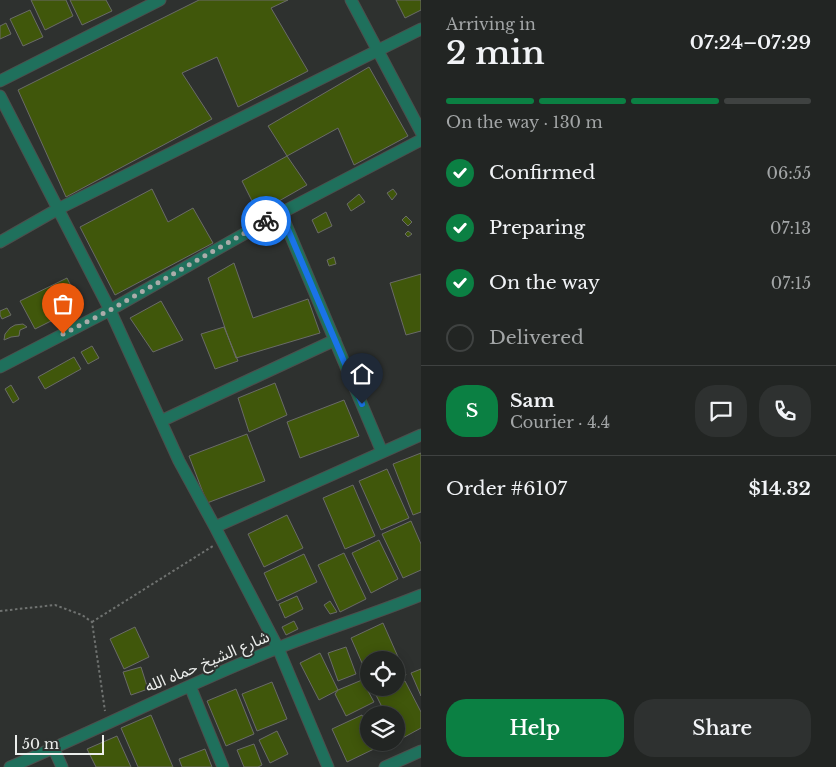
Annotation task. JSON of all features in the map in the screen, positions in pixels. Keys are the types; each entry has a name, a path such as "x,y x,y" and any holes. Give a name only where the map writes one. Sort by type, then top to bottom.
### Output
{"street":[{"path":"0,81 160,0"},
{"path":"351,0 421,132"},
{"path":"0,242 58,210 421,29"},
{"path":"0,96 110,310 180,461 278,648 328,767"},
{"path":"0,367 110,310 281,213 421,140"},
{"path":"281,213 382,452"},
{"path":"161,421 335,340"},
{"path":"215,527 421,435"},
{"name":"شارع الشيخ حماه الله","path":"10,767 278,648 421,595"},
{"path":"190,686 223,767"},
{"path":"54,749 62,767"},
{"path":"385,767 421,751"}],"path":[{"path":"92,622 222,540"},
{"path":"0,611 55,605 82,615 92,622 107,723"}],"building":[{"path":"31,0 66,0 73,16 45,30"},
{"path":"70,0 106,0 112,11 82,25"},
{"path":"199,0 288,0 271,8 308,71 238,107 217,57 182,73 212,119 66,197 18,90"},
{"path":"396,0 421,0 421,10 405,18"},
{"path":"30,10 43,37 23,46 10,19"},
{"path":"6,23 11,34 0,39 0,26"},
{"path":"369,67 408,136 354,165 338,128 287,156 268,126"},
{"path":"287,156 307,185 258,213 242,181"},
{"path":"152,189 168,222 193,208 213,243 115,295 80,227"},
{"path":"393,189 397,194 392,200 387,193"},
{"path":"359,194 365,202 351,211 347,204"},
{"path":"326,212 332,226 318,233 312,220"},
{"path":"406,216 412,222 408,226 402,220"},
{"path":"408,231 412,234 408,237 405,234"},
{"path":"334,257 336,264 329,266 327,260"},
{"path":"234,263 253,318 308,299 320,333 236,358 208,278"},
{"path":"421,274 421,331 406,335 390,283"},
{"path":"67,278 81,306 35,329 20,301"},
{"path":"161,301 183,340 153,352 130,318"},
{"path":"7,308 11,315 2,319 0,311"},
{"path":"23,324 27,327 20,330 19,336 4,340 5,334 10,328"},
{"path":"224,327 238,361 215,369 201,334"},
{"path":"92,346 99,358 88,364 81,352"},
{"path":"74,357 81,369 45,389 38,377"},
{"path":"275,383 287,415 249,432 238,398"},
{"path":"11,385 19,399 13,403 5,389"},
{"path":"344,400 359,436 300,458 287,422"},
{"path":"247,434 265,481 207,503 189,456"},
{"path":"421,453 421,512 413,515 393,464"},
{"path":"387,469 409,518 381,530 359,481"},
{"path":"353,485 375,536 345,549 323,498"},
{"path":"287,515 303,548 264,567 248,534"},
{"path":"411,521 421,544 421,570 403,578 382,534"},
{"path":"379,540 398,579 371,593 352,553"},
{"path":"344,553 366,599 340,612 318,565"},
{"path":"304,554 317,582 277,601 264,573"},
{"path":"297,596 303,609 285,618 279,604"},
{"path":"330,601 337,612 330,614 324,605"},
{"path":"294,621 298,629 286,635 282,627"},
{"path":"383,623 395,651 360,651 360,658 351,638"},
{"path":"135,627 149,657 124,669 110,639"},
{"path":"346,647 356,674 338,681 328,653"},
{"path":"320,653 338,690 319,700 300,663"},
{"path":"141,667 148,689 131,695 123,672"},
{"path":"421,669 421,696 411,673"},
{"path":"360,681 360,696 371,696 374,702 366,706 360,706 360,709 346,716 335,694 338,690"},
{"path":"405,681 421,712 421,728 405,737 405,706 382,706 376,696 405,696"},
{"path":"272,682 287,719 257,731 242,694"},
{"path":"236,689 254,734 226,746 207,701"},
{"path":"151,715 173,767 138,767 121,728"},
{"path":"360,716 360,751 370,751 347,762 332,729"},
{"path":"277,731 288,754 270,763 259,740"},
{"path":"117,736 131,767 96,767 87,749"},
{"path":"254,744 262,765 258,767 244,767 237,750"},
{"path":"205,749 212,767 182,767 179,759"}],"way so far":[{"path":"63,334 110,310 266,221"}],"route":[{"path":"266,221 281,213 362,404"}]}
